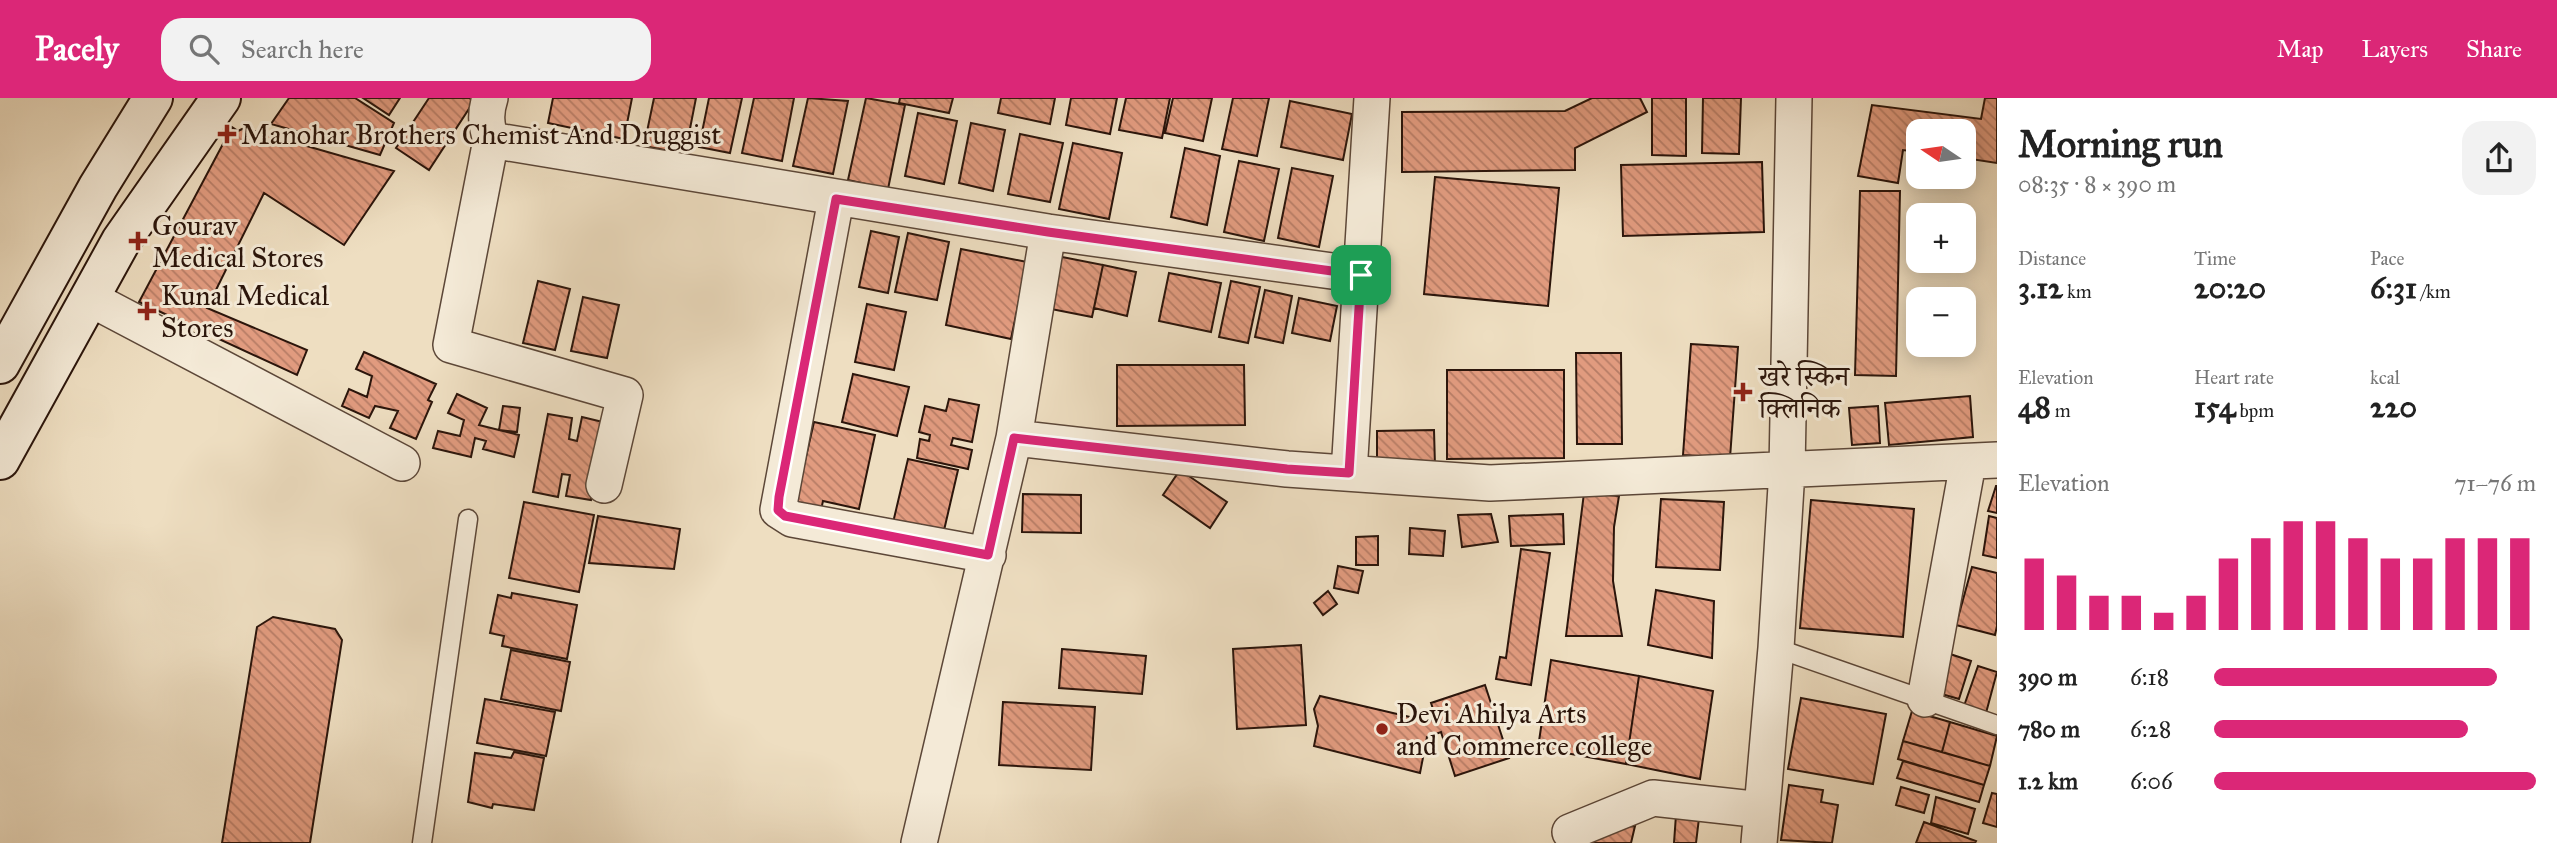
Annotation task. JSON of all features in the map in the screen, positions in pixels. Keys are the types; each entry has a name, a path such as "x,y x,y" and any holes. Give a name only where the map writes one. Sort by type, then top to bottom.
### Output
{"main road":[{"path":"0,364 99,187 153,98"},
{"path":"0,460 121,240 220,98"}],"street":[{"path":"490,98 486,110 486,125 491,140 451,345 625,395 604,485"},
{"path":"1349,473 1372,98"},
{"path":"1570,832 1653,799 1760,827 1776,648 1787,470 1794,98"},
{"path":"491,140 1048,232 1361,275"},
{"path":"836,199 778,510 792,519 988,555"},
{"path":"919,843 1014,438 1048,232"},
{"path":"89,298 402,463"},
{"path":"1014,438 1287,469 1490,483 1983,462 1925,699"}],"lane":[{"path":"422,843 468,519"},
{"path":"1776,648 1997,724"}],"building":[{"path":"289,98 355,98 394,123 380,155 271,124"},
{"path":"363,98 400,98 389,115"},
{"path":"429,98 469,98 474,101 429,170 396,148"},
{"path":"553,98 632,98 624,139 548,123"},
{"path":"654,98 696,98 685,154 644,146"},
{"path":"709,98 742,98 730,153 699,147"},
{"path":"754,98 794,98 782,161 742,153"},
{"path":"808,98 848,101 833,174 793,166"},
{"path":"866,98 905,105 888,189 848,180"},
{"path":"900,98 953,98 949,113 899,103"},
{"path":"1001,98 1055,98 1050,124 998,113"},
{"path":"1071,98 1117,98 1110,134 1066,125"},
{"path":"1126,98 1170,98 1162,138 1119,130"},
{"path":"1173,98 1212,98 1203,141 1165,133"},
{"path":"1233,98 1269,98 1257,156 1222,149"},
{"path":"1592,98 1640,98 1647,112 1575,148 1575,170 1402,172 1402,112 1565,111"},
{"path":"1652,98 1686,98 1686,156 1652,155"},
{"path":"1703,98 1741,98 1739,154 1702,153"},
{"path":"1985,98 1997,98 1997,163 1976,160 1976,119 1906,119 1906,150 1903,150 1898,183 1858,176 1872,105 1981,119"},
{"path":"1290,101 1352,114 1343,160 1281,147"},
{"path":"918,113 957,121 944,184 905,176"},
{"path":"971,123 1005,130 993,191 959,183"},
{"path":"232,127 238,131 244,128 394,171 344,245 264,193 207,308 307,350 297,375 139,302"},
{"path":"1020,134 1063,143 1050,202 1008,194"},
{"path":"1073,143 1122,153 1109,219 1059,209"},
{"path":"1185,148 1220,156 1207,225 1171,217"},
{"path":"1239,161 1279,169 1264,241 1224,232"},
{"path":"1762,162 1764,232 1623,236 1621,165"},
{"path":"1292,168 1333,176 1319,247 1278,238"},
{"path":"1435,177 1559,188 1548,306 1424,294"},
{"path":"1860,191 1900,191 1896,376 1855,375"},
{"path":"871,231 899,237 888,293 859,287"},
{"path":"908,233 949,242 937,300 895,292"},
{"path":"961,249 1027,262 1011,339 946,325"},
{"path":"1057,256 1103,265 1092,317 1046,308"},
{"path":"1103,265 1136,272 1127,316 1094,308"},
{"path":"1169,273 1221,283 1211,332 1159,321"},
{"path":"538,281 570,289 555,350 523,343"},
{"path":"1231,281 1260,287 1248,343 1219,337"},
{"path":"1265,290 1292,296 1283,343 1255,337"},
{"path":"583,297 619,305 607,358 571,351"},
{"path":"1299,298 1337,306 1330,341 1292,333"},
{"path":"867,304 906,312 894,370 855,362"},
{"path":"1691,344 1738,347 1730,458 1683,455"},
{"path":"364,352 436,384 428,400 432,402 416,439 390,428 398,411 375,406 369,418 342,406 349,389 367,397 372,376 356,369"},
{"path":"1576,353 1621,353 1622,444 1577,444"},
{"path":"1117,365 1244,365 1245,425 1117,426"},
{"path":"1447,370 1564,370 1564,458 1447,459"},
{"path":"853,374 909,387 897,436 842,422"},
{"path":"457,394 487,408 479,425 519,435 514,457 483,449 486,441 475,438 471,457 433,448 438,431 460,436 464,420 448,413"},
{"path":"1970,396 1973,437 1889,445 1885,403"},
{"path":"949,399 979,405 972,442 953,438 951,445 972,450 968,469 917,458 920,439 929,441 930,435 919,432 925,406 946,411"},
{"path":"503,406 520,408 517,432 499,430"},
{"path":"1878,406 1880,443 1852,445 1849,408"},
{"path":"548,414 572,418 569,439 577,441 582,417 607,423 591,500 566,496 570,475 562,474 558,497 533,492"},
{"path":"814,422 875,435 859,509 823,501 821,510 795,504"},
{"path":"1434,430 1435,466 1377,466 1377,431"},
{"path":"908,459 958,470 942,539 892,527"},
{"path":"1180,470 1227,502 1210,528 1163,495"},
{"path":"1997,486 1997,513 1988,511"},
{"path":"1584,493 1619,496 1614,527 1613,581 1622,636 1566,636"},
{"path":"1023,494 1081,495 1081,533 1022,532"},
{"path":"1661,499 1724,502 1720,570 1656,567"},
{"path":"1811,500 1914,509 1903,637 1800,628"},
{"path":"524,502 594,515 579,592 509,578"},
{"path":"1491,514 1498,542 1462,547 1458,515"},
{"path":"1563,514 1564,544 1511,546 1509,516"},
{"path":"598,516 680,529 674,569 589,563"},
{"path":"1989,516 1997,518 1997,558 1983,555"},
{"path":"1410,528 1445,531 1443,556 1409,554"},
{"path":"1378,536 1378,565 1356,565 1356,537"},
{"path":"1521,549 1550,553 1531,685 1496,679 1500,657 1506,658"},
{"path":"1338,566 1363,571 1358,593 1334,588"},
{"path":"1972,567 1997,573 1995,635 1956,625"},
{"path":"1656,590 1714,601 1712,658 1648,645"},
{"path":"1328,591 1337,604 1323,615 1314,603"},
{"path":"512,593 577,605 567,659 502,646 504,636 490,633 498,595 511,598"},
{"path":"273,617 335,629 342,640 310,843 222,843 257,627"},
{"path":"1301,645 1306,725 1237,729 1233,649"},
{"path":"1062,649 1146,656 1142,694 1059,688"},
{"path":"511,650 570,662 561,711 501,699"},
{"path":"1950,654 1971,661 1959,699 1938,693"},
{"path":"1551,660 1639,676 1626,764 1538,748"},
{"path":"1978,666 1997,672 1986,713 1964,706"},
{"path":"1639,676 1713,691 1700,779 1626,764"},
{"path":"1485,685 1509,758 1455,776 1441,732 1427,737 1420,773 1314,746 1318,726 1314,709 1320,696 1427,721 1436,718 1431,703"},
{"path":"1801,698 1886,714 1873,784 1788,769"},
{"path":"485,699 555,712 546,756 477,743"},
{"path":"1003,702 1095,707 1091,770 999,765"},
{"path":"1912,711 1950,722 1942,752 1903,741"},
{"path":"1950,722 1997,736 1990,766 1942,752"},
{"path":"1903,741 1990,766 1984,785 1898,759"},
{"path":"514,752 544,758 534,810 493,804 492,808 468,802 475,753 511,758"},
{"path":"1903,761 1984,785 1979,802 1897,778"},
{"path":"1789,785 1823,790 1821,802 1838,805 1832,843 1781,840"},
{"path":"1901,787 1929,795 1924,813 1896,805"},
{"path":"1992,793 1997,794 1997,827 1983,823"},
{"path":"1936,797 1975,809 1968,834 1931,823"},
{"path":"1676,815 1699,818 1696,843 1674,843"},
{"path":"1924,822 1976,841 1916,843"},
{"path":"1635,826 1631,843 1591,843 1594,828"}],"place":[{"name":"Manohar Brothers Chemist And Druggist","path":"227,134"},
{"name":"Gourav Medical Stores","path":"138,241"},
{"name":"Kunal Medical Stores","path":"147,311"},
{"name":"खरे स्किन क्लिनिक","path":"1743,392"},
{"name":"Devi Ahilya Arts and Commerce college","path":"1382,729"}],"route":[{"path":"836,199 1048,232 1361,275 1349,473 1287,469 1014,438 988,555 792,519 778,510 836,199"}]}
